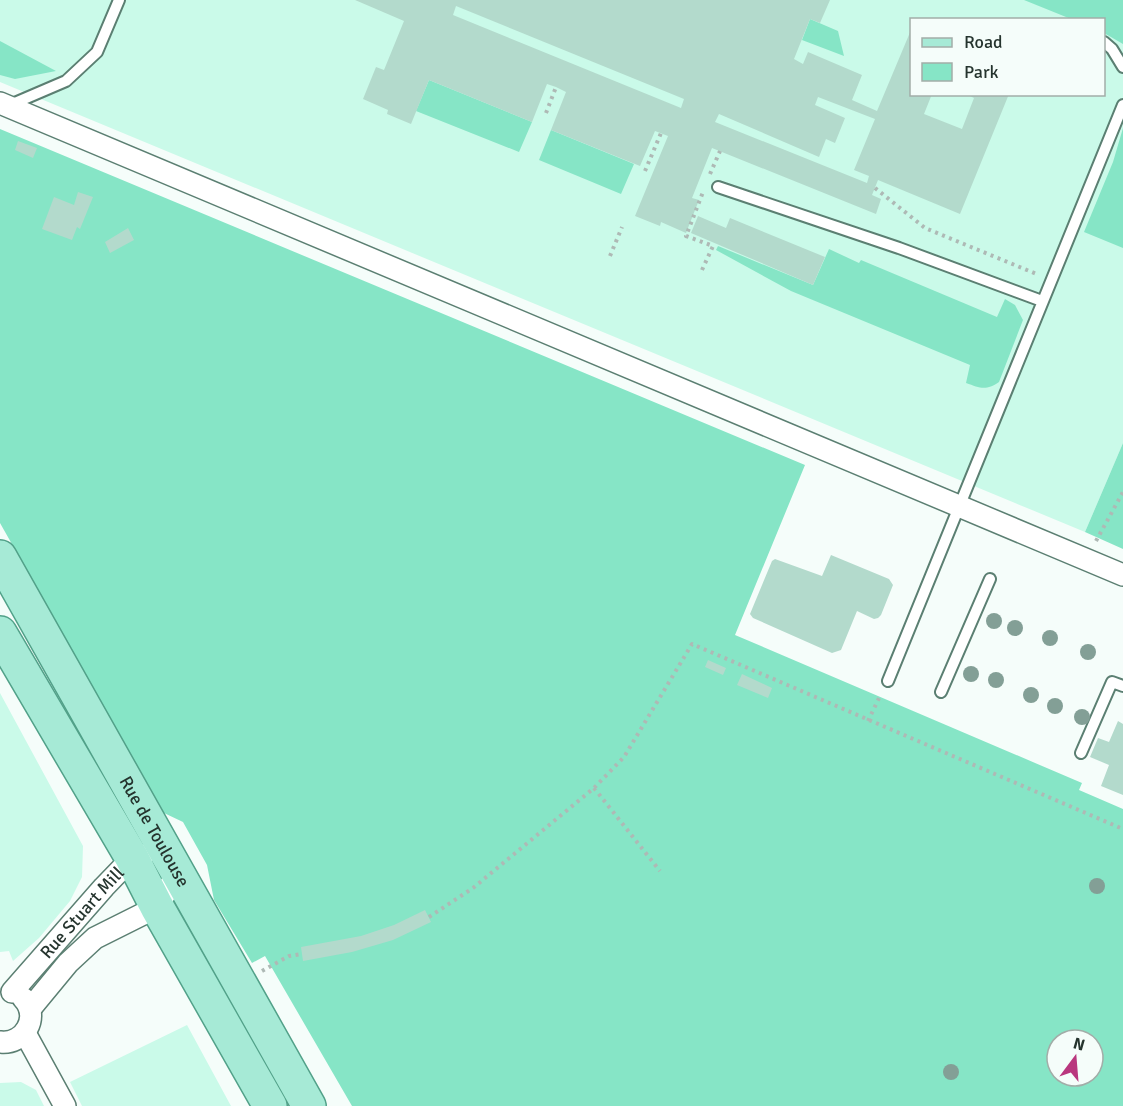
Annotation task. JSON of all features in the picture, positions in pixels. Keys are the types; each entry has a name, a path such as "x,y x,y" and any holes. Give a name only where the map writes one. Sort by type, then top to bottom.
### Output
{"main road":[{"name":"Rue de Toulouse","path":"0,557 309,1106"},
{"name":"Rue de Toulouse","path":"0,633 132,858 157,907 270,1106"}],"street":[{"path":"4,105 1123,575"},
{"name":"Rue Stuart Mill","path":"6,992 132,858 172,860"},
{"path":"157,907 172,860"},
{"name":"Rue Stuart Mill","path":"30,1009 68,963 95,938 157,907"},
{"path":"0,1042 11,1042 25,1033 31,1018 26,1002 6,992"},
{"path":"25,1033 65,1106"}],"lane":[{"path":"4,105 66,81 97,52 119,0"},
{"path":"1105,43 1112,49 1123,67"},
{"path":"888,681 1123,105"},
{"path":"718,187 899,248 1042,301"},
{"path":"941,692 990,579"},
{"path":"1081,753 1112,682 1123,686"}],"path":[{"path":"546,113 556,87"},
{"path":"645,171 661,133"},
{"path":"702,270 713,246 686,236 720,151"},
{"path":"875,188 925,228 1051,280"},
{"path":"610,256 622,227"},
{"path":"1086,560 1123,492"},
{"path":"429,917 473,888 594,788 624,757 692,644 1123,830"},
{"path":"868,721 888,681"},
{"path":"594,788 660,871"},
{"path":"240,984 280,960 302,954"}],"shaded area":[{"path":"0,0 1123,0 1123,443 1085,532 0,82"},
{"path":"0,693 83,846 82,877 70,901 39,938 13,961 9,951 0,952"},
{"path":"187,1025 231,1106 82,1106 70,1082"},
{"path":"21,1082 36,1090 44,1106 0,1106 0,1083"}],"green space":[{"path":"1024,0 1123,0 1123,44 1105,34 1105,18 1069,18"},
{"path":"810,19 838,31 844,56 802,40"},
{"path":"0,41 56,71 15,79 0,75"},
{"path":"429,80 532,122 519,152 416,111"},
{"path":"1123,128 1123,248 1084,232 1113,162"},
{"path":"0,129 805,465 735,635 1082,783 1079,790 1123,809 1123,1106 352,1106 265,956 252,963 214,900 207,865 183,822 164,813 0,523"},
{"path":"551,130 634,164 621,194 539,160"},
{"path":"718,246 813,285 829,249 859,263 861,260 997,317 1005,299 1015,305 1023,320 999,382 987,388 979,387 966,383 970,365 791,291 716,250"},
{"path":"1123,443 1123,549 1085,532"}],"building":[{"path":"355,0 830,0 820,23 810,19 794,59 803,64 808,52 862,75 852,100 877,111 910,32 910,96 931,96 924,114 962,129 974,98 970,96 1008,96 960,214 878,180 872,195 881,199 876,214 712,148 692,198 699,200 686,233 661,222 660,226 635,216 668,136 655,131 640,166 551,130 566,92 547,84 532,122 429,80 411,124 387,114 388,110 363,99 376,67 384,70 404,21","holes":["456,6 684,99 681,108 453,15","818,97 875,119 854,170 869,176 867,183 715,122 719,114 819,157 826,139 835,143 845,118 815,105"]},
{"path":"18,141 37,148 33,158 15,150"},
{"path":"78,192 93,197 80,229 77,227 72,240 42,229 54,197 74,205"},
{"path":"698,216 726,228 730,218 825,257 813,285 691,233"},
{"path":"128,228 134,240 110,253 105,242"},
{"path":"831,555 889,579 893,585 878,618 874,619 857,611 841,650 832,653 753,618 750,614 772,561 775,559 822,576"},
{"path":"708,660 726,668 723,675 705,667"},
{"path":"742,674 772,688 768,698 737,685"},
{"path":"1118,721 1123,724 1123,795 1101,786 1109,765 1090,757 1098,738 1109,742"},
{"path":"425,910 431,922 393,940 352,952 303,961 301,947 361,936 394,925"}]}
